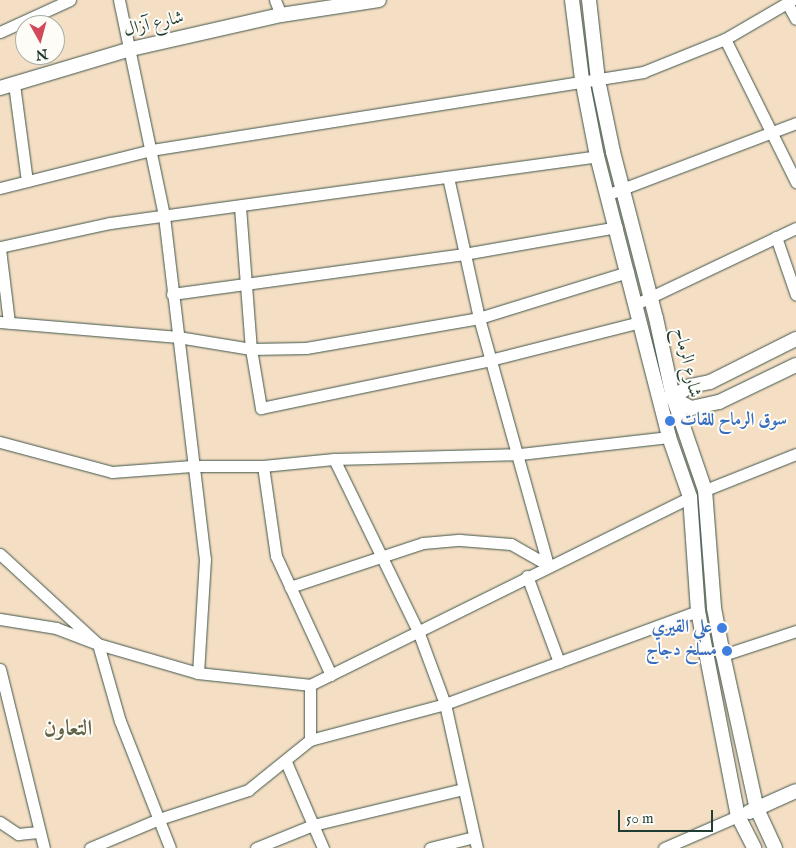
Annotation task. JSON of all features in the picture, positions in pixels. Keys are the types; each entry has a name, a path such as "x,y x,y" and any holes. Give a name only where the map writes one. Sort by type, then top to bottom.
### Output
{"street":[{"path":"0,32 70,0"},
{"path":"119,0 131,49 164,216 192,466 205,559 198,673"},
{"path":"275,0 281,15"},
{"name":"شارع آزال","path":"0,88 131,49 281,15 380,0"},
{"name":"شارع الرماح","path":"572,0 582,80 597,156 617,227 640,322 667,396 705,490 714,608 723,655 757,810 775,848"},
{"name":"شارع الرماح","path":"589,0 598,80 613,152 625,190 651,297 667,396 669,437 690,497 698,611 738,816 754,848"},
{"path":"0,188 150,150 582,80 598,80 643,72 725,39 790,1 796,19"},
{"path":"725,39 796,182"},
{"path":"14,84 27,181"},
{"path":"608,194 625,190 773,134 796,123"},
{"path":"597,156 240,207 110,223 0,248 5,322 178,338 251,349 306,348 479,318 628,272"},
{"path":"448,177 479,318 490,360 520,454 548,565"},
{"path":"240,207 249,284 251,349 261,408 490,360 640,322"},
{"path":"172,294 464,254 617,227"},
{"path":"636,304 796,228"},
{"path":"776,237 796,295"},
{"path":"667,396 690,386 710,382 796,339"},
{"path":"667,396 691,408 719,402 796,365"},
{"path":"0,442 112,472 192,466 263,466 334,459 520,454 669,437"},
{"path":"0,619 56,628 98,644 198,673 310,685 548,565 690,497 796,454"},
{"path":"334,459 418,631 445,704 475,842 430,848"},
{"path":"263,466 276,556 331,675"},
{"path":"290,587 423,543 460,540 511,544 548,565"},
{"path":"0,554 98,644 120,721 170,848"},
{"path":"527,576 559,662"},
{"path":"90,848 159,819 248,790 286,762 310,740 445,704 698,611"},
{"path":"723,655 796,631"},
{"path":"0,669 38,832 44,848"},
{"path":"310,685 310,740"},
{"path":"286,762 323,848"},
{"path":"256,848 313,825 463,789"},
{"path":"664,848 738,816 757,810 796,791"},
{"path":"0,822 18,834 38,832"}],"place":[{"name":"سوق الرماح للقات","path":"670,421"},
{"name":"علي القيري","path":"722,628"},
{"name":"مسلخ دجاج","path":"727,651"}],"district":[{"name":"التعاون","path":"68,730"}]}
